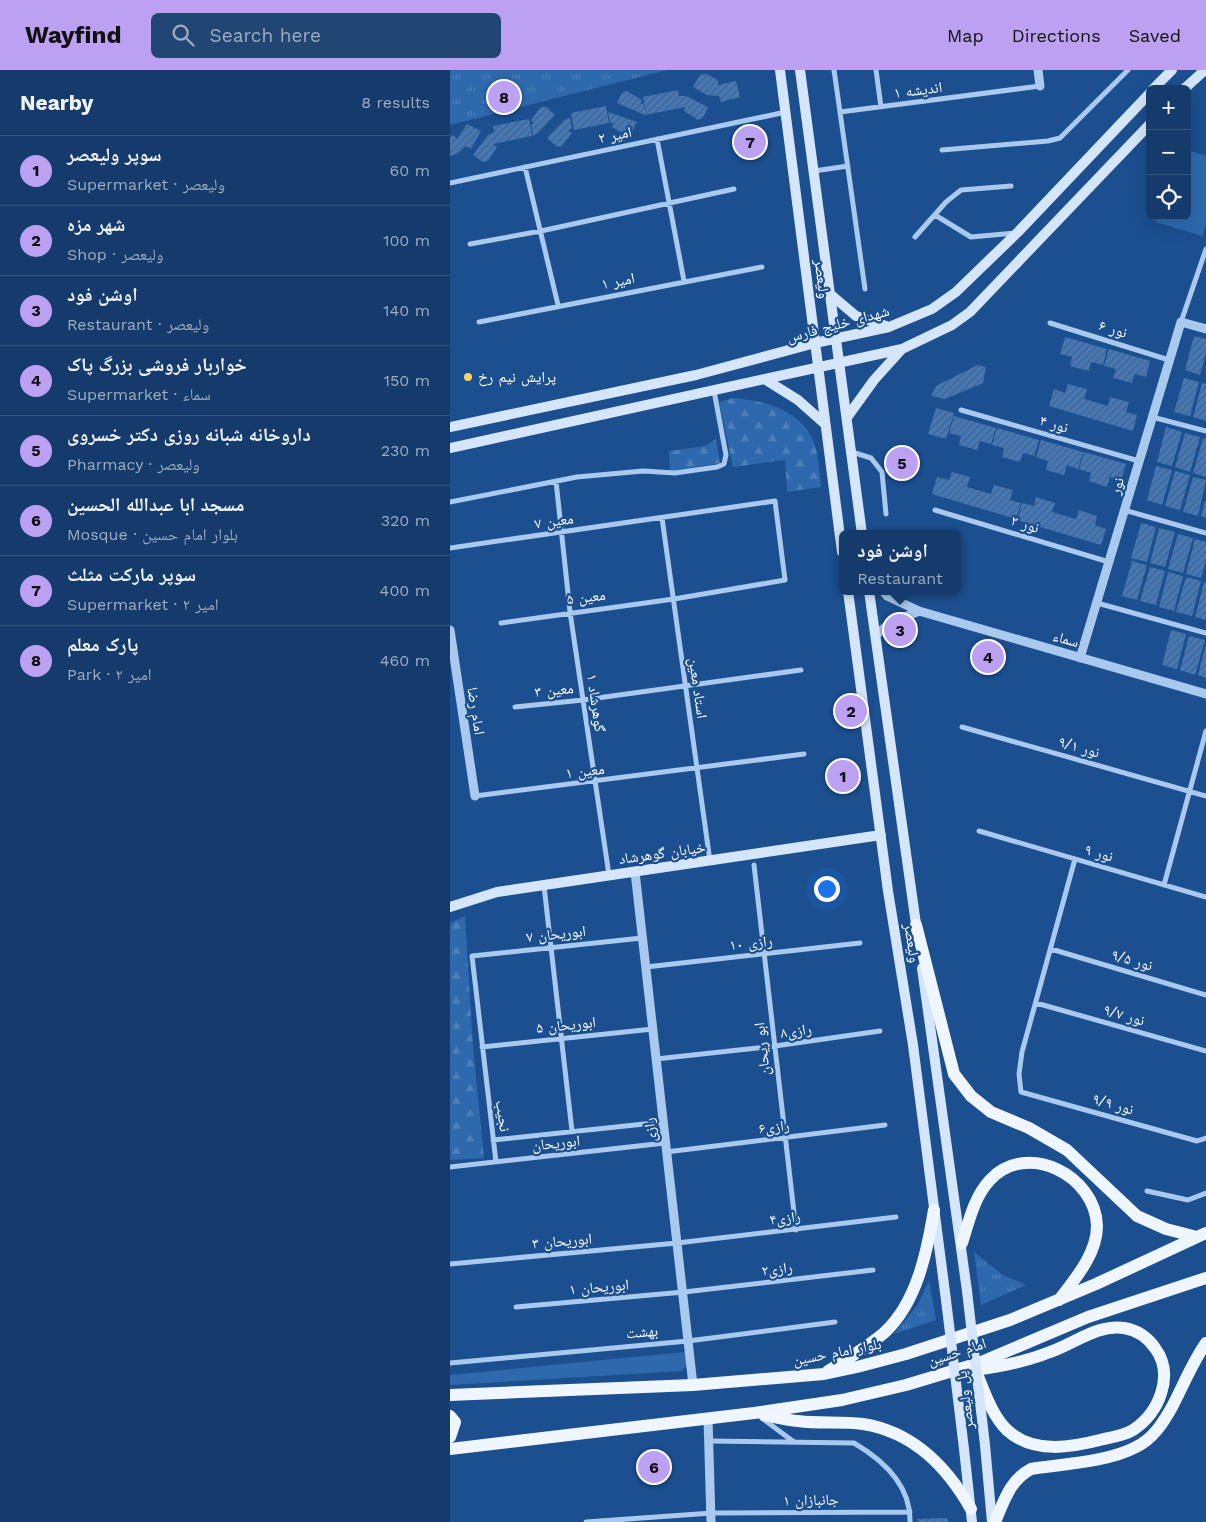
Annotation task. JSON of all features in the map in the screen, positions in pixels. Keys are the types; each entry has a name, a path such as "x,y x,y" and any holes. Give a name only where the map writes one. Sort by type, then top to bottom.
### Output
{"main road":[{"name":"ولیعصر","path":"780,70 839,530"},
{"name":"ولیعصر","path":"800,70 830,294 838,338 862,530"},
{"path":"1158,85 1172,70"},
{"path":"1188,85 1205,70"},
{"name":"شهدای خلیج فارس","path":"450,427 696,375 907,321 956,292 1018,232 1146,96"},
{"path":"450,448 841,364 902,349 952,326 970,312 1146,128"},
{"path":"830,294 856,316 889,327"},
{"path":"848,416 874,380 902,349"},
{"path":"766,380 798,400 825,424"},
{"name":"ولیعصر","path":"849,595 881,835 913,1045 946,1300"},
{"name":"ولیعصر","path":"870,595 962,1243 967,1291"},
{"name":"خیابان گوهرشاد","path":"450,908 497,892 881,835"},
{"path":"916,924 954,1074 971,1096 991,1112 1036,1131 1067,1150 1136,1216 1166,1230 1201,1235"},
{"path":"962,1243 974,1204 991,1179 1001,1171 1018,1164 1030,1164 1058,1169 1070,1176 1081,1184 1088,1195 1094,1208 1097,1226 1090,1254 1081,1270 1058,1300"},
{"path":"824,1374 884,1333 908,1302 930,1237 934,1210"},
{"name":"بلوار امام حسین","path":"450,1395 693,1386 824,1374 906,1354 1002,1323 1058,1300 1201,1235"},
{"name":"امام حسین","path":"708,1418 842,1400 943,1374 979,1363 1088,1317 1206,1278"},
{"name":"پل ولیعصر","path":"967,1291 993,1522"},
{"name":"پل ولیعصر","path":"946,1300 972,1516"},
{"path":"943,1374 1014,1364 1051,1352 1102,1330 1124,1328 1135,1331 1151,1343 1160,1356 1165,1375 1163,1388 1152,1410 1132,1430 1120,1436 1066,1448 1030,1443 1008,1431 998,1420 977,1373"},
{"path":"993,1522 1007,1493 1016,1479 1023,1473 1031,1469 1107,1457 1135,1448 1154,1434 1172,1408 1197,1356 1206,1343"},
{"path":"754,1413 798,1422 864,1424 902,1436 922,1449 944,1470 972,1516"},
{"path":"450,1416 455,1422 450,1437"},
{"path":"450,1448 708,1418"}],"street":[{"path":"834,70 865,289"},
{"path":"876,70 880,107"},
{"path":"1038,70 1040,86"},
{"path":"942,150 1048,141 1060,138 1128,70"},
{"name":"اندیشه ۱","path":"840,112 1040,86"},
{"name":"امیر ۲","path":"450,183 786,112"},
{"path":"657,139 684,281"},
{"path":"814,171 848,166"},
{"path":"525,167 558,305"},
{"path":"915,237 961,190 1010,186"},
{"path":"470,244 541,231 734,189"},
{"path":"936,214 971,237 1018,232"},
{"path":"1206,249 1181,322 1206,329"},
{"name":"امیر ۱","path":"479,322 558,305 762,267"},
{"name":"نور","path":"1080,658 1181,322"},
{"name":"نور ۶","path":"1050,323 1169,360"},
{"path":"450,502 601,474 643,471 675,473 717,467 724,464 726,455 714,391"},
{"name":"نور ۴","path":"961,410 1139,461"},
{"path":"1152,417 1206,431"},
{"path":"852,452 871,458 882,472 886,514"},
{"name":"گوهرشاد ۱","path":"556,481 570,612 609,876"},
{"name":"معین ۷","path":"450,548 774,501 785,580"},
{"name":"نور ۲","path":"935,510 1109,562"},
{"path":"1124,510 1206,533"},
{"name":"استاد معین","path":"662,518 710,861"},
{"name":"معین ۵","path":"501,623 674,599 785,580"},
{"name":"سماء","path":"886,595 919,611 1206,694"},
{"path":"1097,602 1206,633"},
{"path":"876,635 889,624 919,611"},
{"name":"امام رضا","path":"450,630 454,686 475,796"},
{"name":"معین ۳","path":"515,706 583,700 802,670"},
{"name":"نور ۹/۱","path":"962,727 1206,796"},
{"path":"1164,884 1206,731"},
{"name":"معین ۱","path":"475,796 595,783 804,754"},
{"path":"979,831 1075,859"},
{"name":"نور ۹","path":"1021,1092 1019,1074 1022,1052 1075,859 1206,897"},
{"name":"ابو ریحان","path":"754,865 796,1230"},
{"name":"رازی","path":"635,872 684,1292 693,1386"},
{"path":"544,886 572,1132"},
{"name":"ابوریحان ۷","path":"472,956 642,938"},
{"name":"رازی ۱۰","path":"646,967 860,944"},
{"name":"نور ۹/۵","path":"1051,949 1206,994"},
{"name":"نجیب","path":"472,956 493,1140 663,1122"},
{"name":"نور ۹/۷","path":"1036,1003 1206,1051"},
{"name":"ابوریحان ۵","path":"482,1047 653,1029"},
{"name":"رازی۸","path":"656,1059 775,1046 880,1031"},
{"name":"نور ۹/۹","path":"1021,1092 1198,1141 1206,1138"},
{"name":"رازی۶","path":"666,1147 785,1138 885,1125"},
{"path":"493,1140 496,1162"},
{"name":"ابوریحان","path":"450,1167 666,1147"},
{"path":"1147,1191 1188,1200 1206,1193"},
{"name":"رازی۴","path":"677,1243 896,1217"},
{"name":"ابوریحان ۳","path":"450,1264 677,1243"},
{"name":"رازی۲","path":"684,1292 873,1270"},
{"name":"ابوریحان ۱","path":"516,1307 684,1292"},
{"name":"بهشت","path":"450,1363 688,1341 836,1322"},
{"path":"754,1413 795,1442"},
{"path":"708,1418 712,1518"},
{"path":"709,1441 854,1443 875,1455 900,1483 910,1512 910,1522"},
{"name":"جانبازان ۱","path":"586,1522 910,1512"}],"green space":[{"path":"450,70 667,70 450,125"},
{"path":"1191,151 1206,156 1206,223 1202,236 1156,222 1156,220 1191,220"},
{"path":"733,398 768,404 790,414 799,421 807,430 815,445 821,487 787,492 785,460 733,467 719,402"},
{"path":"716,439 720,463 670,471 669,451 705,446"},
{"path":"465,916 473,1047 484,1158 450,1160 450,923"},
{"path":"974,1252 1003,1275 1026,1285 981,1305"},
{"path":"929,1281 936,1320 894,1334 918,1304"},
{"path":"685,1352 687,1365 682,1371 450,1385 450,1375"}],"building":[{"path":"706,74 718,80 718,85 736,81 740,97 721,102 719,96 707,95 693,87 700,75"},
{"path":"678,90 679,96 686,96 708,107 703,118 698,120 684,111 685,107 645,115 617,103 622,93 627,91 642,100 640,104 643,103 646,112 643,97"},
{"path":"606,106 609,123 574,130 571,113"},
{"path":"541,107 546,107 555,115 533,136 531,124 534,124 531,120"},
{"path":"608,112 637,122 631,133 626,135 612,127 613,122 610,123"},
{"path":"570,118 572,129 568,130 572,133 561,147 556,146 547,138 564,120"},
{"path":"529,119 532,136 493,144 497,147 488,161 483,162 473,155 488,135 494,132 496,140 493,126"},
{"path":"467,124 481,131 471,149 466,146 457,154 450,156 450,137 453,135 457,139"},
{"path":"1194,336 1206,339 1206,353 1200,375 1185,370"},
{"path":"1065,337 1107,349 1103,365 1091,362 1089,371 1070,366 1072,357 1060,354"},
{"path":"1109,349 1150,361 1146,377 1135,374 1132,383 1113,378 1116,369 1104,366"},
{"path":"978,365 986,367 983,383 945,399 931,396 936,386"},
{"path":"1184,378 1199,382 1190,416 1174,412"},
{"path":"1202,383 1206,384 1206,421 1193,417"},
{"path":"1068,384 1087,389 1084,399 1108,406 1110,397 1129,402 1126,412 1137,415 1133,431 1049,406 1054,389 1065,393"},
{"path":"936,408 954,413 946,439 928,434"},
{"path":"954,416 996,428 991,444 980,441 977,450 959,445 961,436 949,433"},
{"path":"1166,427 1182,432 1172,466 1157,462"},
{"path":"997,428 1039,440 1034,456 1023,453 1020,462 1002,457 1004,448 992,445"},
{"path":"1185,433 1200,437 1190,472 1175,467"},
{"path":"1203,438 1206,439 1206,477 1193,473"},
{"path":"1041,440 1083,452 1078,469 1067,465 1064,475 1046,470 1048,461 1036,457"},
{"path":"1084,452 1126,464 1121,480 1110,477 1107,487 1089,481 1091,473 1079,469"},
{"path":"1156,466 1172,470 1162,505 1147,500"},
{"path":"1175,471 1190,475 1180,510 1165,506"},
{"path":"952,472 970,477 967,487 991,494 994,485 1013,490 1010,500 1021,503 1016,519 932,494 937,477 949,480"},
{"path":"1193,477 1206,480 1198,516 1183,512"},
{"path":"1036,497 1055,503 1052,512 1076,519 1079,510 1097,516 1095,525 1106,529 1101,545 1017,520 1022,503 1034,506"},
{"path":"1206,501 1206,518 1201,516"},
{"path":"1141,523 1156,527 1147,562 1131,558"},
{"path":"1159,528 1175,532 1165,567 1150,563"},
{"path":"1178,534 1193,538 1183,573 1168,569"},
{"path":"1195,539 1206,542 1206,560 1201,578 1186,574"},
{"path":"1132,561 1147,565 1137,600 1122,596"},
{"path":"1150,567 1165,571 1156,605 1140,601"},
{"path":"1168,572 1183,576 1174,611 1159,607"},
{"path":"1186,577 1201,581 1192,616 1176,612"},
{"path":"1204,582 1206,582 1206,620 1195,617"},
{"path":"1171,630 1186,634 1177,669 1162,665"},
{"path":"1189,636 1205,640 1195,675 1180,670"},
{"path":"1206,647 1206,678 1198,675"},
{"path":"947,1518 948,1522 918,1522 917,1519"}],"place":[{"name":"پارک معلم","path":"504,97"},
{"name":"سوپر مارکت مثلث","path":"750,142"},
{"name":"پرایش نیم رخ","path":"468,377"},
{"name":"داروخانه شبانه روزی دکتر خسروی","path":"902,463"},
{"name":"اوشن فود","path":"900,630"},
{"name":"خواربار فروشی بزرگ پاک","path":"988,657"},
{"name":"شهر مزه","path":"851,711"},
{"name":"سوپر ولیعصر","path":"843,776"},
{"name":"مسجد ابا عبدالله الحسین","path":"654,1467"}]}
